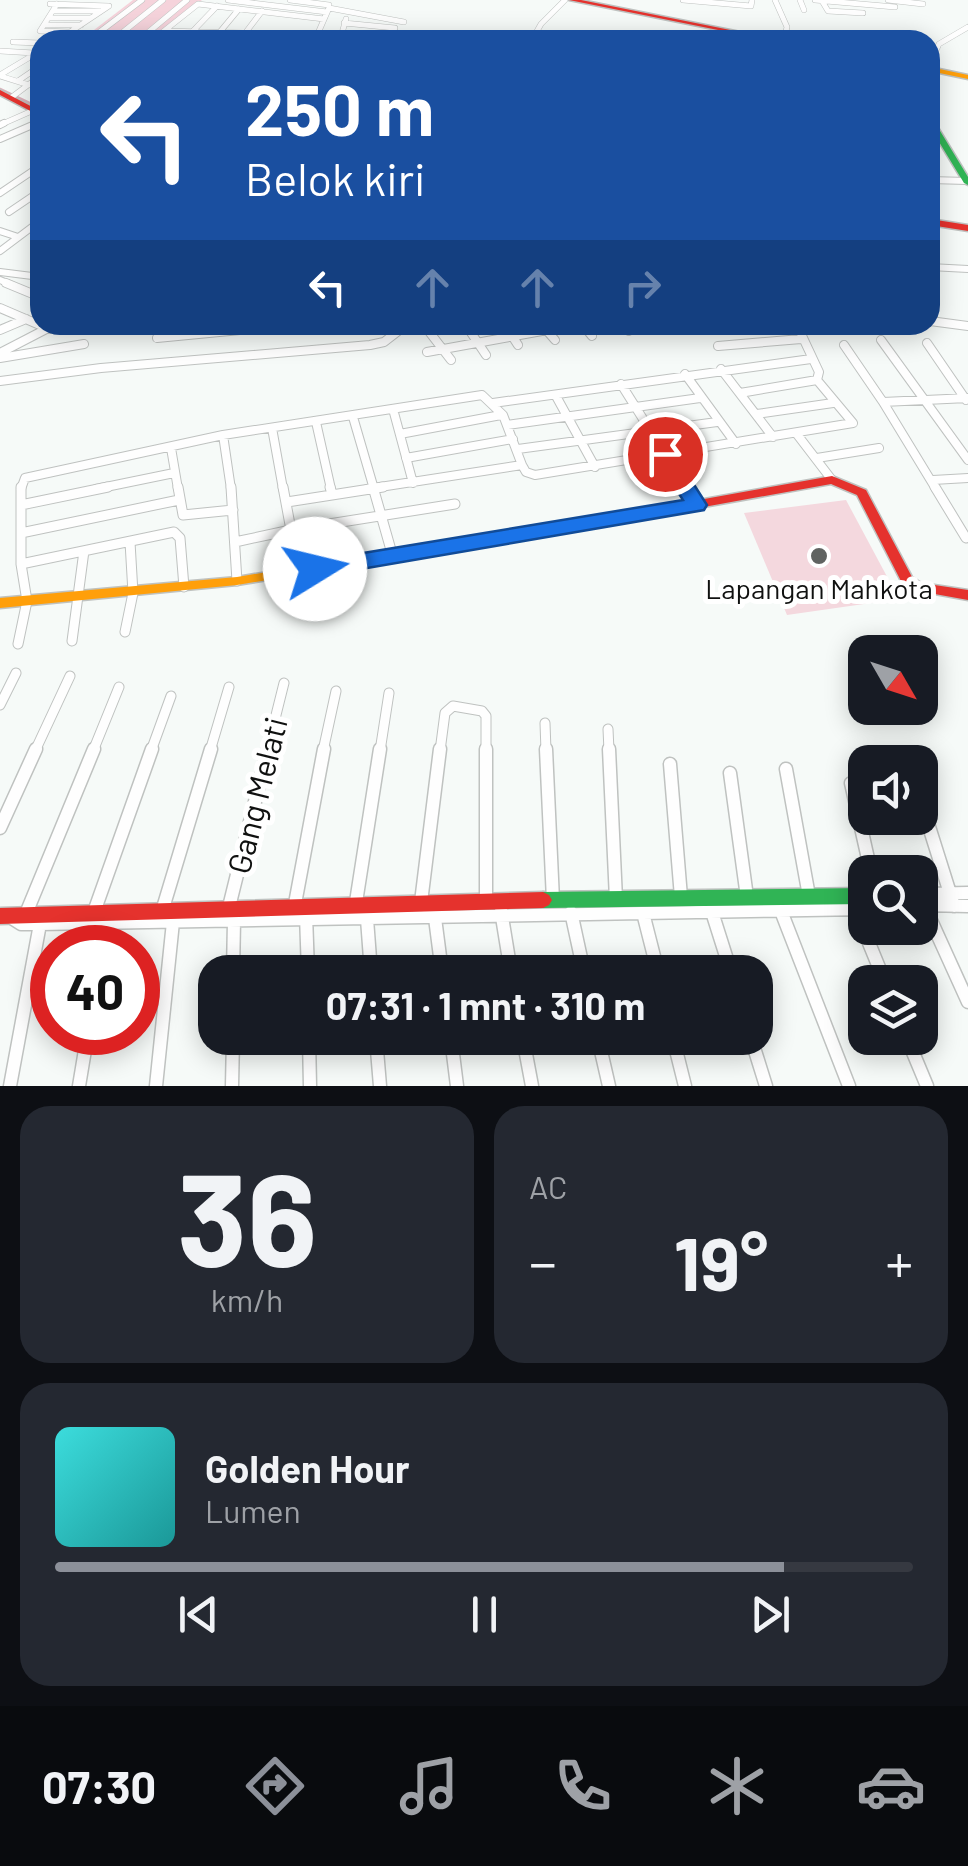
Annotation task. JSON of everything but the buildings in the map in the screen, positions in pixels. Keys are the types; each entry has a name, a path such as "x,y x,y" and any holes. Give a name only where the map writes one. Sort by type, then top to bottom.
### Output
{"main road":[{"path":"568,0 739,30"},
{"path":"940,68 968,77"},
{"path":"4,94 30,111"},
{"path":"940,142 968,182"},
{"path":"940,224 968,228"},
{"path":"0,603 237,581 832,480 854,486 862,493 907,580 918,587 968,595"},
{"path":"4,916 229,907 300,912 356,902 496,906 553,900 848,896"}],"street":[{"path":"102,30 142,0"},
{"path":"125,30 163,0"},
{"path":"151,30 187,0"},
{"path":"248,30 264,11 287,0 404,22"},
{"path":"319,30 328,8 338,0"},
{"path":"540,30 568,0"},
{"path":"684,0 751,6 751,0"},
{"path":"775,0 782,30"},
{"path":"800,0 804,10"},
{"path":"819,0 924,4"},
{"path":"819,0 826,10 863,14 861,4"},
{"path":"50,4 90,2 110,6 77,30"},
{"path":"844,2 848,12"},
{"path":"227,3 328,8"},
{"path":"222,30 243,8 255,3"},
{"path":"41,30 57,4"},
{"path":"165,30 194,5 395,28"},
{"path":"193,30 217,6"},
{"path":"53,11 102,12"},
{"path":"343,30 351,11"},
{"path":"368,25 376,16"},
{"path":"49,18 93,18"},
{"path":"44,24 84,25"},
{"path":"350,30 356,24"},
{"path":"940,43 968,27"},
{"path":"13,42 30,43"},
{"path":"0,52 30,54"},
{"path":"0,75 30,56"},
{"path":"18,81 30,73"},
{"path":"0,75 29,85"},
{"path":"4,94 29,85"},
{"path":"0,125 30,118"},
{"path":"0,140 30,121"},
{"path":"0,193 30,173"},
{"path":"940,181 968,182"},
{"path":"9,212 30,198"},
{"path":"0,250 30,229"},
{"path":"0,230 18,238"},
{"path":"940,268 968,269"},
{"path":"0,272 30,276"},
{"path":"0,280 30,291"},
{"path":"0,308 30,320"},
{"path":"0,330 26,319"},
{"path":"940,322 968,326"},
{"path":"0,356 37,335"},
{"path":"157,338 186,335"},
{"path":"214,335 214,358"},
{"path":"0,381 370,345 393,335"},
{"path":"432,335 450,360"},
{"path":"473,335 486,355"},
{"path":"427,352 518,335"},
{"path":"550,335 554,340"},
{"path":"800,335 820,372 817,380"},
{"path":"514,336 518,345"},
{"path":"718,346 801,339"},
{"path":"881,340 968,460"},
{"path":"926,343 967,400"},
{"path":"0,356 84,344"},
{"path":"844,345 933,480 966,538"},
{"path":"493,403 811,358"},
{"path":"721,369 758,414 772,438"},
{"path":"685,374 736,444"},
{"path":"740,393 817,380"},
{"path":"18,644 27,601 21,533 25,478 224,435 482,394 507,424 526,472 535,475 853,423 817,380"},
{"path":"621,384 696,505"},
{"path":"556,396 595,467"},
{"path":"507,424 700,398"},
{"path":"882,402 967,400"},
{"path":"758,414 833,402"},
{"path":"392,409 413,483"},
{"path":"400,434 501,415"},
{"path":"354,417 393,557"},
{"path":"316,422 332,494"},
{"path":"518,449 718,422"},
{"path":"272,428 291,530"},
{"path":"796,433 832,480"},
{"path":"224,435 237,581"},
{"path":"406,458 513,439"},
{"path":"170,448 183,515 233,510"},
{"path":"817,458 879,448"},
{"path":"288,502 522,465"},
{"path":"21,505 174,473"},
{"path":"933,480 968,478"},
{"path":"21,533 179,500"},
{"path":"236,542 455,504"},
{"path":"22,564 178,534 184,587"},
{"path":"125,632 133,593 130,542"},
{"path":"72,641 84,551"},
{"path":"0,705 16,672"},
{"path":"0,828 70,676"},
{"name":"Gang Melati","path":"229,907 284,683"},
{"path":"119,687 24,918 40,924 103,915 173,922 234,921 300,912 367,918 435,918 496,906 571,915 848,909"},
{"path":"163,908 228,687"},
{"path":"306,955 298,872 336,691"},
{"path":"356,902 389,693"},
{"path":"103,925 171,696"},
{"path":"422,902 445,713 454,706 482,710 486,716 496,906 507,955"},
{"path":"545,723 553,900"},
{"path":"608,729 616,899"},
{"path":"670,764 681,897"},
{"path":"786,770 809,896"},
{"path":"730,773 747,897"},
{"path":"933,835 957,901 968,893"},
{"path":"571,900 580,955"},
{"path":"781,910 849,1086"},
{"path":"712,912 726,955"},
{"path":"643,913 654,955"},
{"path":"367,918 370,955"},
{"path":"435,918 440,955"},
{"path":"234,921 234,955"},
{"path":"156,1086 173,922"},
{"path":"10,1086 40,924"},
{"path":"938,938 968,1002"},
{"path":"80,1086 85,1055"},
{"path":"232,1086 233,1055"},
{"path":"309,1055 310,1086"},
{"path":"377,1055 380,1086"},
{"path":"453,1055 457,1086"},
{"path":"526,1055 532,1086"},
{"path":"602,1055 609,1086"},
{"path":"678,1055 685,1086"},
{"path":"756,1055 766,1086"},
{"path":"914,1055 927,1086"}],"shaded area":[{"path":"133,0 202,0 164,30 94,30"},
{"name":"Lapangan Mahkota","path":"846,500 899,599 787,615 744,513"}],"waterway":[{"path":"0,89 30,103"}],"traffic: fast":[{"path":"940,137 968,183"},
{"path":"543,900 848,896"}],"traffic: slow":[{"path":"940,71 968,77"},
{"path":"0,603 237,581 632,516"}],"traffic: jam":[{"path":"572,0 726,30"},
{"path":"0,92 30,108"},
{"path":"940,224 968,228"},
{"path":"632,516 832,480 862,493 907,580 918,587 968,595"},
{"path":"0,916 543,900"}],"place":[{"name":"Lapangan Mahkota","path":"819,556"}],"route":[{"path":"315,569 696,505 665,454"}]}
